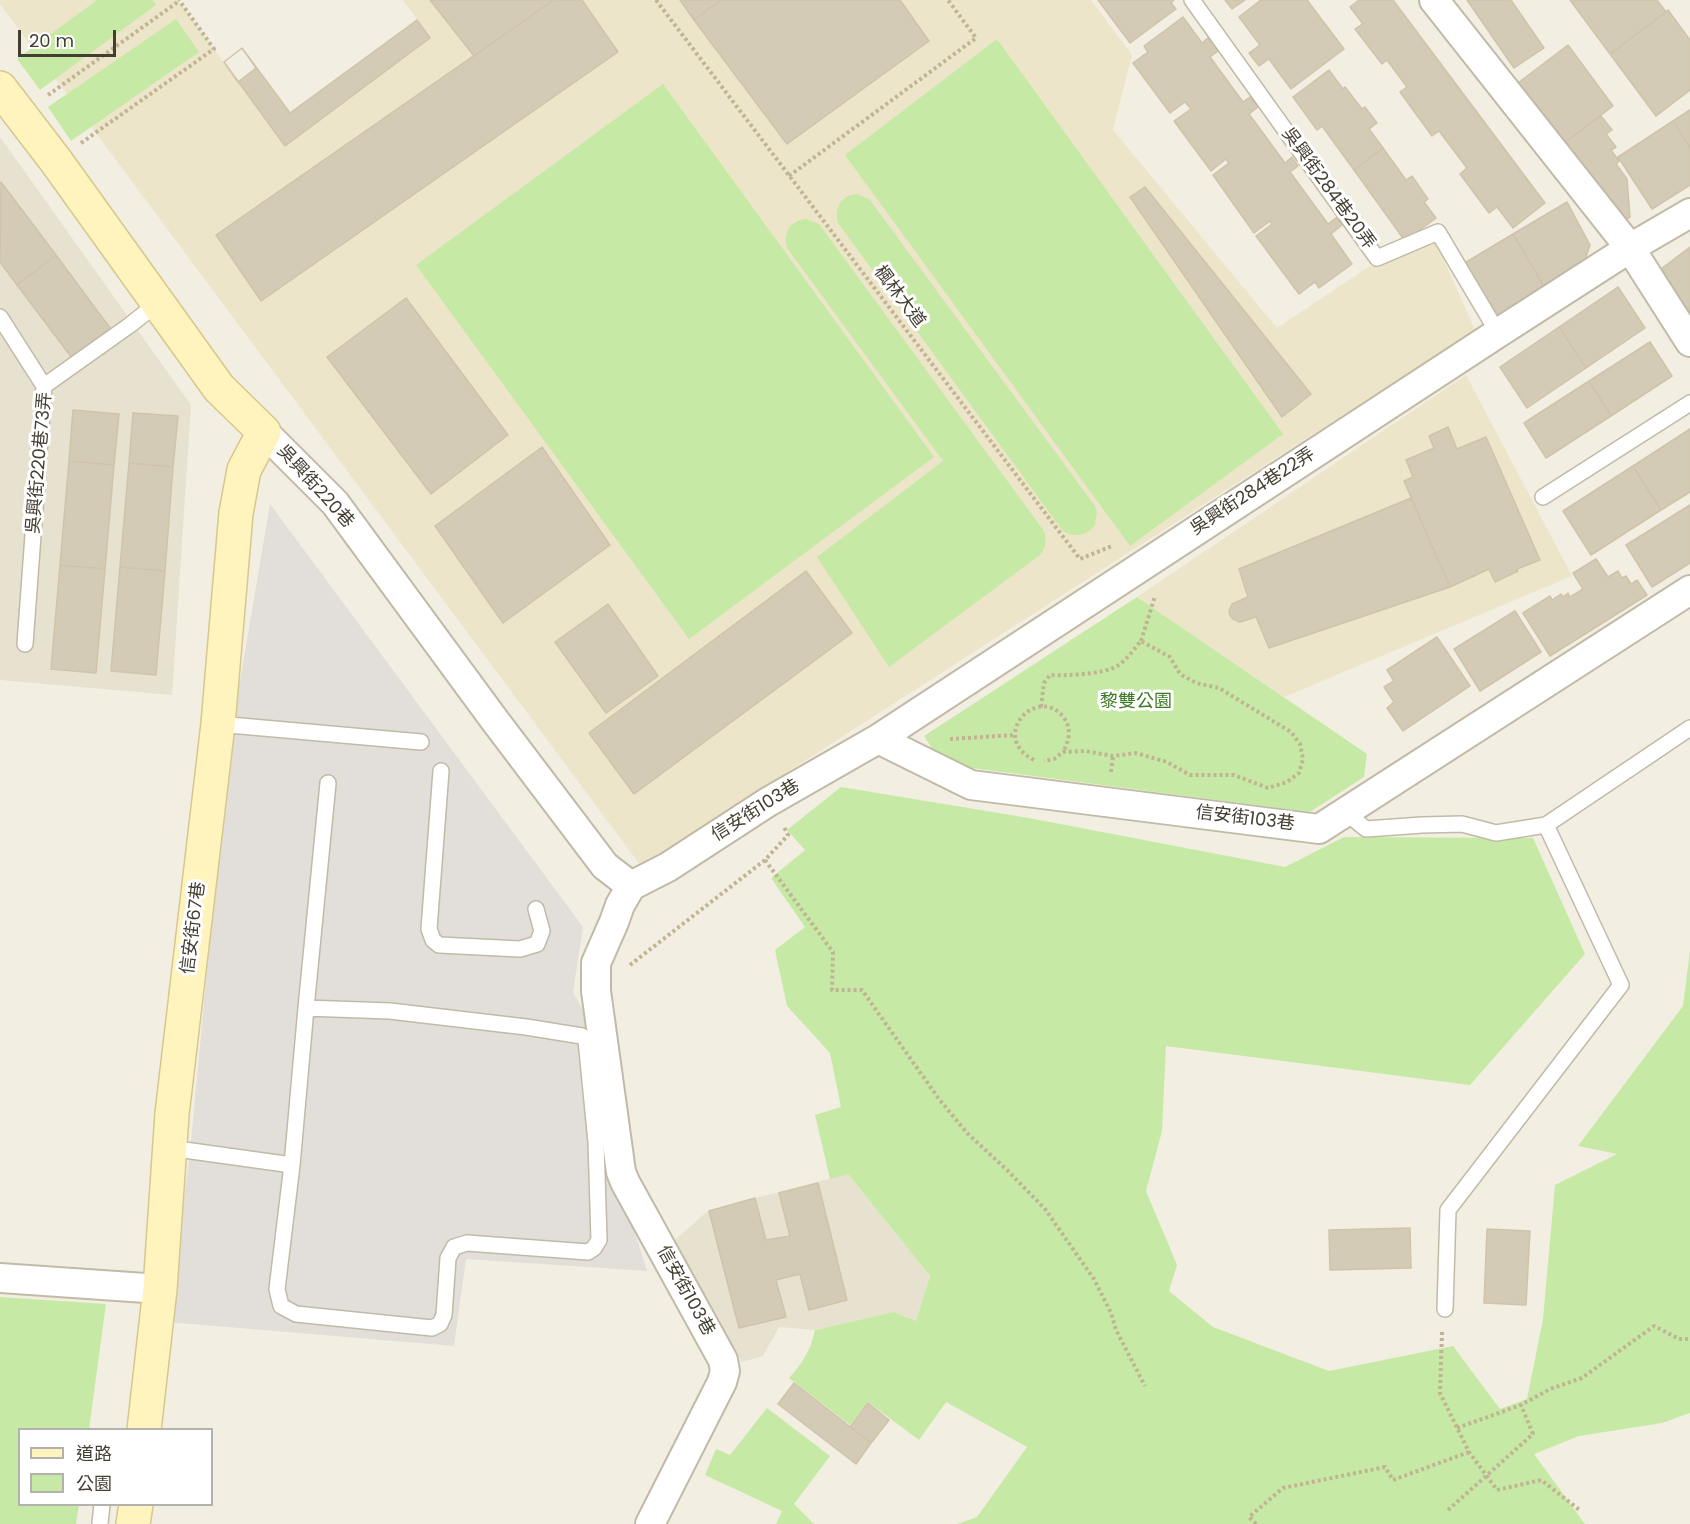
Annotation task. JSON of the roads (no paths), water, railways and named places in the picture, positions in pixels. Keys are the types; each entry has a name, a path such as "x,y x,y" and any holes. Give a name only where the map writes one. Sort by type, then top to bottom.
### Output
{"street":[{"path":"1434,0 1630,248 1690,342"},
{"name":"吳興街220巷","path":"0,88 159,302 219,388 335,503 605,866 631,886"},
{"name":"吳興街284巷22弄","path":"878,739 1498,333 1630,248 1690,213"},
{"name":"信安街67巷","path":"140,1424 160,1289 172,1114 218,723 236,513 244,470 264,432"},
{"path":"1345,812 1690,591"},
{"name":"信安街103巷","path":"650,1524 722,1382 725,1371 723,1360 621,1172 597,992 596,963 620,905 631,886 668,867 768,802 878,739 971,785 1319,829 1345,812"},
{"path":"0,1278 160,1289"},
{"path":"133,1524 136,1506"}],"lane":[{"name":"吳興街284巷20弄","path":"1192,0 1377,258 1438,232 1498,333"},
{"name":"吳興街220巷73弄","path":"25,644 44,386 159,302"},
{"path":"0,317 44,386"},
{"path":"1543,497 1690,404"},
{"path":"218,723 422,742"},
{"path":"1345,812 1366,829 1462,824 1496,833 1546,825 1690,728"},
{"path":"441,771 429,929 433,940 440,945 520,949 537,944 542,930 536,909"},
{"path":"306,1008 390,1011 582,1036 586,1040 596,1142 599,1240 594,1248 588,1252 467,1243 454,1247 448,1258 444,1315 440,1324 432,1328 296,1314 281,1306 278,1289 328,783"},
{"path":"1445,1309 1448,1210 1621,985 1546,825"},
{"path":"170,1148 292,1165"},
{"path":"100,1524 102,1506"}],"park label":[{"name":"黎雙公園","path":"1136,702"}]}
